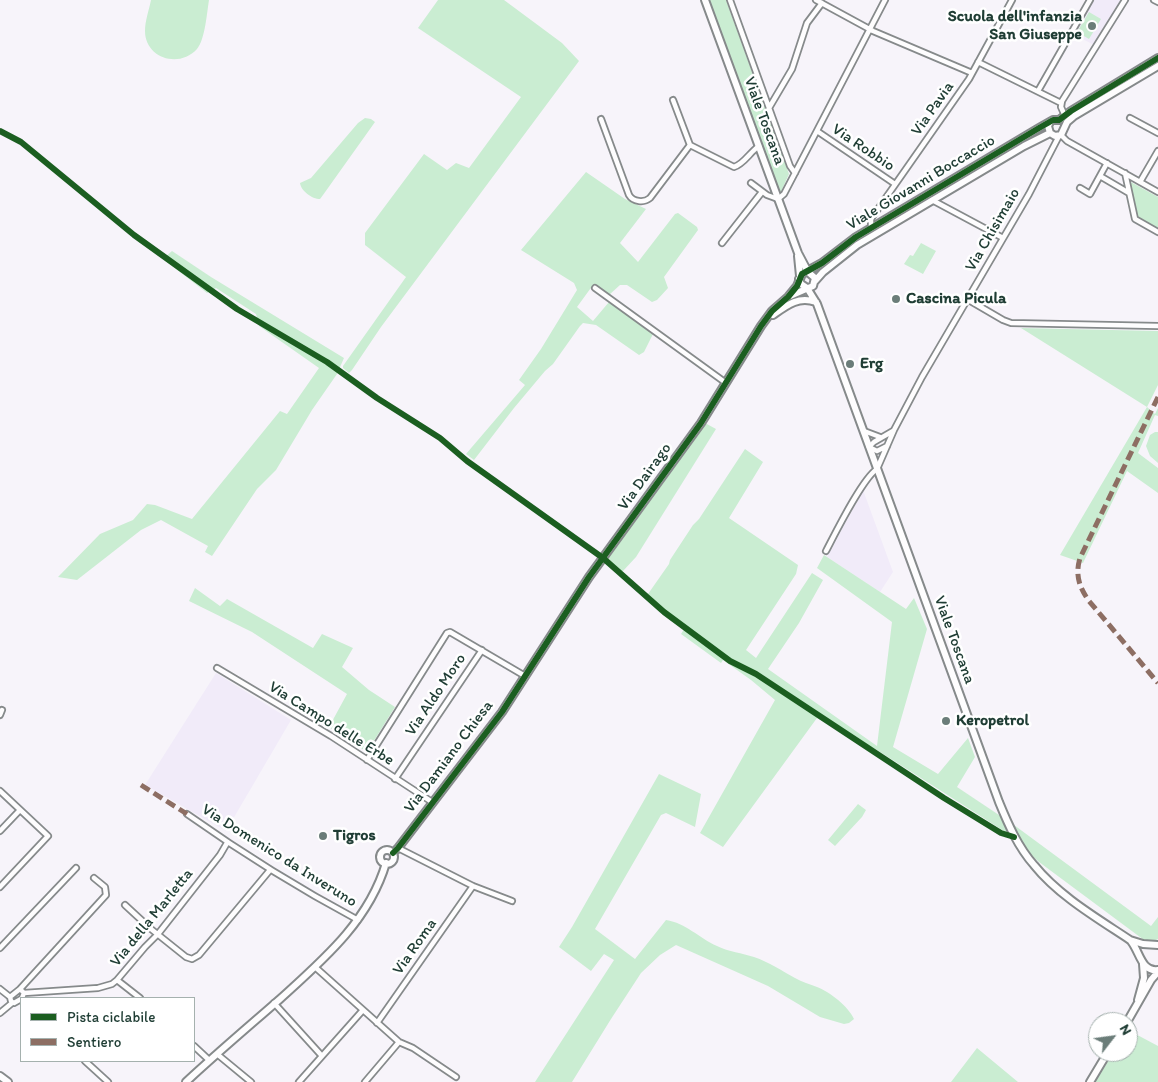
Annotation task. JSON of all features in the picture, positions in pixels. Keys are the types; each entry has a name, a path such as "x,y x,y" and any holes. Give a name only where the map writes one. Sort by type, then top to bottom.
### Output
{"street":[{"name":"Viale Toscana","path":"705,0 798,252 808,272"},
{"name":"Viale Toscana","path":"730,0 790,166 795,173"},
{"path":"816,0 870,29 972,73"},
{"path":"751,184 762,192 778,199 784,194 885,0"},
{"name":"Via Pavia","path":"871,228 871,219 972,73 1012,0"},
{"path":"1038,92 1090,0"},
{"path":"1056,135 1064,131 1061,103 1125,0"},
{"path":"1154,0 1158,2"},
{"path":"769,108 792,69 807,23 822,3"},
{"name":"Viale Giovanni Boccaccio","path":"808,272 825,262 851,240 1050,122 1062,118 1158,58"},
{"path":"978,62 1061,103"},
{"path":"1064,126 1074,116 1157,67"},
{"path":"672,100 690,145 734,167 740,165 759,146"},
{"path":"1130,118 1158,133"},
{"path":"601,120 629,195 633,199 643,202 650,198 690,145"},
{"path":"1050,122 1048,126 1056,135 1158,192"},
{"name":"Via Robbio","path":"817,131 895,184"},
{"name":"Viale Giovanni Boccaccio","path":"815,282 823,272 854,247 1024,146 1056,135"},
{"name":"Via Chisimaio","path":"826,551 864,483 872,472 877,469 894,430 926,370 1029,194 1053,148 1056,135"},
{"path":"1140,182 1158,151"},
{"path":"1080,188 1090,194 1107,163"},
{"path":"1125,173 1135,219 1158,232"},
{"path":"1100,176 1129,193"},
{"path":"722,243 762,192"},
{"path":"932,200 1003,238"},
{"name":"Viale Toscana","path":"798,252 800,278"},
{"path":"808,272 814,275 815,282 788,297 804,273 808,272"},
{"path":"800,278 801,284 807,288"},
{"name":"Viale Toscana","path":"815,282 816,303"},
{"path":"595,288 726,383"},
{"name":"Viale Toscana","path":"807,288 816,303 1001,807 1014,837 1033,864 1053,885 1130,940 1158,945"},
{"name":"Via Dairago","path":"525,676 589,577 693,435 766,320 775,308 788,297"},
{"path":"967,299 1003,320 1012,323 1158,326"},
{"path":"766,320 798,300 816,303"},
{"path":"887,446 877,451 869,447 894,430"},
{"path":"863,431 876,436 884,436"},
{"path":"367,760 448,633 450,632 525,676"},
{"name":"Via Aldo Moro","path":"395,779 482,650"},
{"name":"Via Campo delle Erbe","path":"217,668 292,712 432,802"},
{"name":"Via Damiano Chiesa","path":"393,853 491,727 525,676"},
{"path":"0,791 48,836 0,887"},
{"path":"0,831 20,810"},
{"name":"Via Domenico da Inveruno","path":"187,814 270,870 358,920"},
{"name":"Via della Marletta","path":"22,997 98,988 112,984 158,934 220,855 227,842"},
{"path":"398,848 473,886 512,901"},
{"path":"386,850 393,853 394,857 392,861 386,863 381,859 382,853 386,850"},
{"path":"186,1082 316,967 334,948 358,920 373,896 386,863"},
{"path":"0,948 76,868"},
{"path":"125,905 186,957 192,959 199,955 270,870"},
{"path":"10,997 22,997 106,895 104,887 94,878"},
{"name":"Via Roma","path":"377,1023 473,886"},
{"name":"Viale Toscana","path":"1130,940 1142,960"},
{"path":"1135,1008 1144,978 1142,960 1144,950 1150,945"},
{"path":"1133,1012 1158,971 1148,969 1142,960"},
{"path":"316,967 399,1042 413,1048 455,1077 449,1082"},
{"path":"117,980 139,997"},
{"path":"0,989 10,997 12,1003"},
{"path":"0,1013 20,999"},
{"path":"274,1004 322,1056"},
{"path":"299,1082 363,1010"},
{"path":"365,1082 399,1042"},
{"path":"195,1047 210,1060"},
{"path":"217,1054 251,1082"},
{"path":"86,1062 108,1082"},
{"path":"1090,1082 1102,1062"}],"shaded area":[{"name":"Scuola dell'infanzia San Giuseppe","path":"1092,0 1122,0 1094,45 1073,34"},
{"path":"863,490 893,572 880,592 827,557"},
{"path":"216,673 291,720 226,831 145,785"}],"green space":[{"path":"151,0 209,0 200,45 190,55 173,59 164,58 151,48 146,40 145,31"},
{"path":"438,0 504,0 562,43 579,61 381,327 349,373 343,366 406,277 365,245 365,233 424,154 447,170 456,163 469,168 521,97 418,28"},
{"path":"709,0 726,0 789,174 780,194"},
{"path":"1089,12 1101,19 1089,39 1077,32"},
{"path":"365,118 375,122 320,199 307,194 302,189 300,183 311,178 358,123"},
{"path":"1039,130 1041,135 1022,144 851,245 816,274 815,272 850,244"},
{"path":"586,172 625,199 646,209 620,243 638,262 675,214 678,213 697,227 698,230 664,277 668,288 657,300 652,302 627,285 620,285 609,295 593,285 577,307 593,321 609,302 653,334 644,352 639,355 596,325 583,323 553,364 514,408 474,460 466,454 525,385 519,380 541,349 577,290 574,283 521,250"},
{"path":"1129,181 1158,197 1158,229 1138,218"},
{"path":"921,243 936,251 923,274 904,264 910,255 913,256"},
{"path":"172,251 344,358 337,374 312,410 276,470 257,489 212,556 205,552 208,546 161,520 141,530 77,580 58,577 100,534 133,520 147,504 155,505 192,519 280,411 287,414 319,368 259,326 256,314 216,288 207,293 163,259"},
{"path":"1021,328 1158,331 1158,385 1147,407"},
{"path":"1147,407 1155,414 1158,408 1158,416 1155,415 1138,453 1158,468 1158,493 1127,471 1083,563 1060,555"},
{"path":"705,423 716,429 636,557 623,571 620,571 610,563 608,557"},
{"path":"1158,432 1158,463 1150,456 1146,446 1150,435"},
{"path":"745,449 763,462 729,518 798,565 796,574 746,650 756,658 812,573 823,580 799,623 768,669 877,746 892,622 817,568 824,555 906,609 914,598 927,629 893,747 938,774 968,738 975,757 957,787 1014,825 1151,926 1158,917 1158,939 1148,943 1039,862 1007,833 877,750 817,718 723,847 700,833 775,700 723,660 721,663 681,634 686,626 648,594"},
{"path":"195,588 220,606 227,599 313,648 322,634 353,648 342,667 369,690 395,707 367,752 329,727 347,694 252,632 189,601"},
{"path":"659,774 701,794 695,827 666,813 661,815 595,929 635,959 666,920 680,924 717,946 760,959 822,989 843,1004 854,1019 844,1024 820,1017 768,986 676,945 660,955 641,973 572,1082 535,1082 614,960 604,954 591,971 559,947"},
{"path":"858,804 866,810 862,817 835,846 828,840"},
{"path":"1138,1035 1158,1046 1158,1082 1095,1082 1108,1062 1138,1062"},
{"path":"977,1048 1018,1082 951,1082"}],"marked path":[{"path":"1158,397 1080,558 1078,570 1080,586 1089,601 1158,683"},
{"path":"141,785 187,814"}],"cycle path":[{"path":"393,853 502,712 589,577 701,423 761,326 772,311 797,286 802,274 822,263 856,237 1039,128 1053,120 1059,120 1158,58"},
{"path":"0,131 21,142 134,235 237,309 327,362 377,398 440,438 467,461 603,558 664,612 730,661 756,674 944,798 1001,833 1014,837"}],"place":[{"name":"Scuola dell'infanzia San Giuseppe","path":"1092,26"},
{"name":"Cascina Picula","path":"896,299"},
{"name":"Erg","path":"850,364"},
{"name":"Keropetrol","path":"946,721"},
{"name":"Tigros","path":"323,836"}]}
